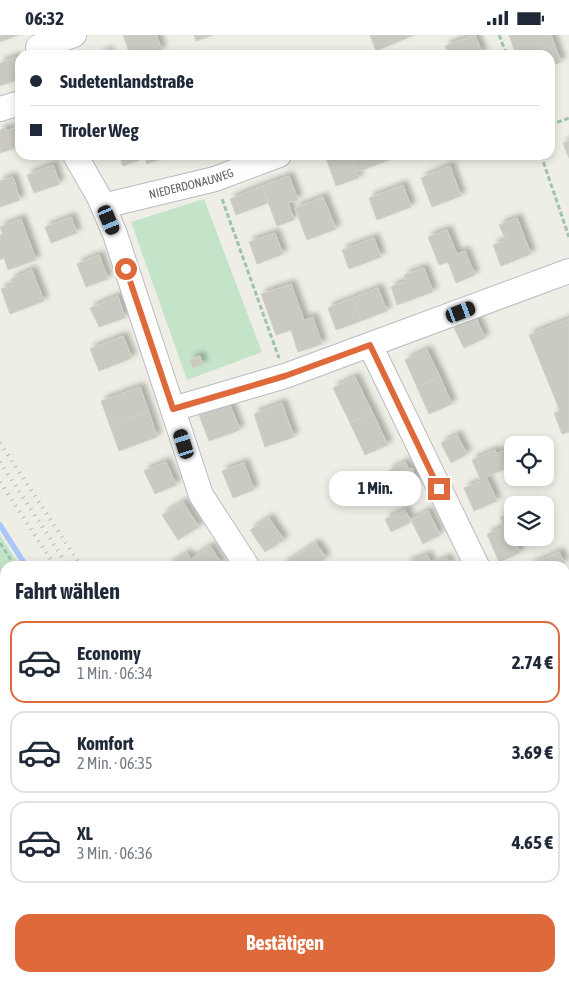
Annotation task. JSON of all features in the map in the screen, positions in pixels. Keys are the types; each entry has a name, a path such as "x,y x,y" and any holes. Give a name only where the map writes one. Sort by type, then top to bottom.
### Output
{"street":[{"path":"38,46 74,35"},
{"path":"0,109 15,104"},
{"path":"78,160 103,206 115,234 201,495 244,561"},
{"name":"NIEDERDONAUWEG","path":"103,206 215,179 266,160"},
{"path":"173,409 285,376 569,271"},
{"path":"370,345 475,561"}],"path":[{"path":"499,35 505,50"},
{"path":"555,123 569,118"},
{"path":"543,160 569,237"},
{"path":"215,179 285,376"},
{"path":"0,543 12,561"}],"green space":[{"path":"204,199 262,352 187,380 131,222"},
{"path":"0,535 17,561 0,561"}],"building":[{"path":"0,35 18,35 0,42"},
{"path":"123,35 156,35 162,50 128,50"},
{"path":"194,35 213,35 196,41"},
{"path":"370,35 414,35 378,50 376,50"},
{"path":"475,35 481,50 447,50 445,46"},
{"path":"509,35 551,35 561,62 555,64 555,50 514,50"},
{"path":"15,57 15,81 0,86 0,63"},
{"path":"5,128 12,149 0,153 0,130"},
{"path":"15,128 15,148 12,149 6,131"},
{"path":"569,141 569,158 563,143"},
{"path":"121,160 140,160 123,166"},
{"path":"146,160 158,160 147,164"},
{"path":"327,160 353,160 359,178 336,186"},
{"path":"353,160 389,160 357,172"},
{"path":"53,165 60,184 34,193 27,175"},
{"path":"450,166 461,196 432,207 421,178"},
{"path":"289,176 298,200 288,203 294,220 277,226 262,186"},
{"path":"13,177 20,200 0,207 0,181"},
{"path":"403,185 411,207 377,220 369,198"},
{"path":"262,186 268,203 236,215 230,199"},
{"path":"323,197 336,229 307,240 295,208"},
{"path":"71,217 77,233 51,243 45,227"},
{"path":"517,218 531,254 501,266 493,245 506,240 499,225"},
{"path":"21,219 36,260 8,270 4,258 0,260 0,235 3,234 0,227"},
{"path":"447,230 457,254 465,251 475,275 456,283 448,262 439,265 428,237"},
{"path":"275,233 283,254 257,264 249,242"},
{"path":"374,238 381,257 349,269 342,250"},
{"path":"99,255 108,279 86,287 77,264"},
{"path":"424,268 433,292 397,305 391,287 407,281 404,275"},
{"path":"32,270 44,301 10,314 1,289 13,285 11,279"},
{"path":"291,284 304,320 313,317 322,344 298,352 291,330 276,335 261,294"},
{"path":"378,288 387,311 361,321 353,298"},
{"path":"118,296 125,318 99,327 90,308"},
{"path":"353,298 361,321 336,330 328,308"},
{"path":"476,318 485,338 464,348 454,328"},
{"path":"569,319 569,432 562,434 554,413 560,411 529,335"},
{"path":"123,336 132,358 99,371 90,349"},
{"path":"427,350 440,377 417,387 405,360"},
{"path":"200,356 203,364 193,368 190,360"},
{"path":"355,377 372,412 350,423 333,388"},
{"path":"440,377 452,404 429,414 417,387"},
{"path":"140,387 149,412 110,426 101,401"},
{"path":"229,403 240,430 209,441 199,415"},
{"path":"282,403 294,437 265,447 254,414"},
{"path":"149,412 157,437 119,451 110,426"},
{"path":"372,412 388,445 365,455 350,423"},
{"path":"457,435 467,454 451,463 441,443"},
{"path":"495,450 496,454 504,450 504,469 486,477 497,501 474,511 464,488 481,481 472,460"},
{"path":"166,462 176,485 155,494 144,471"},
{"path":"405,462 409,470 412,468 417,484 399,494 388,471"},
{"path":"244,463 254,490 233,498 222,471"},
{"path":"183,502 199,527 178,540 162,515"},
{"path":"405,510 411,522 391,532 385,519"},
{"path":"428,511 440,535 423,544 411,520"},
{"path":"504,515 504,527 500,517"},
{"path":"269,518 284,540 265,552 250,530"},
{"path":"504,527 504,546 517,546 520,553 499,561 487,534"},
{"path":"316,543 326,558 322,561 289,561"},
{"path":"210,546 220,561 175,561 187,553 191,559"},
{"path":"559,552 564,561 539,561"},
{"path":"427,555 430,561 413,561"}],"waterway":[{"path":"0,525 23,561"}],"railway":[{"path":"0,443 78,561"},
{"path":"0,462 65,561"},
{"path":"0,482 52,561"}],"route":[{"path":"126,269 173,409 285,376 370,345 439,489"}]}
